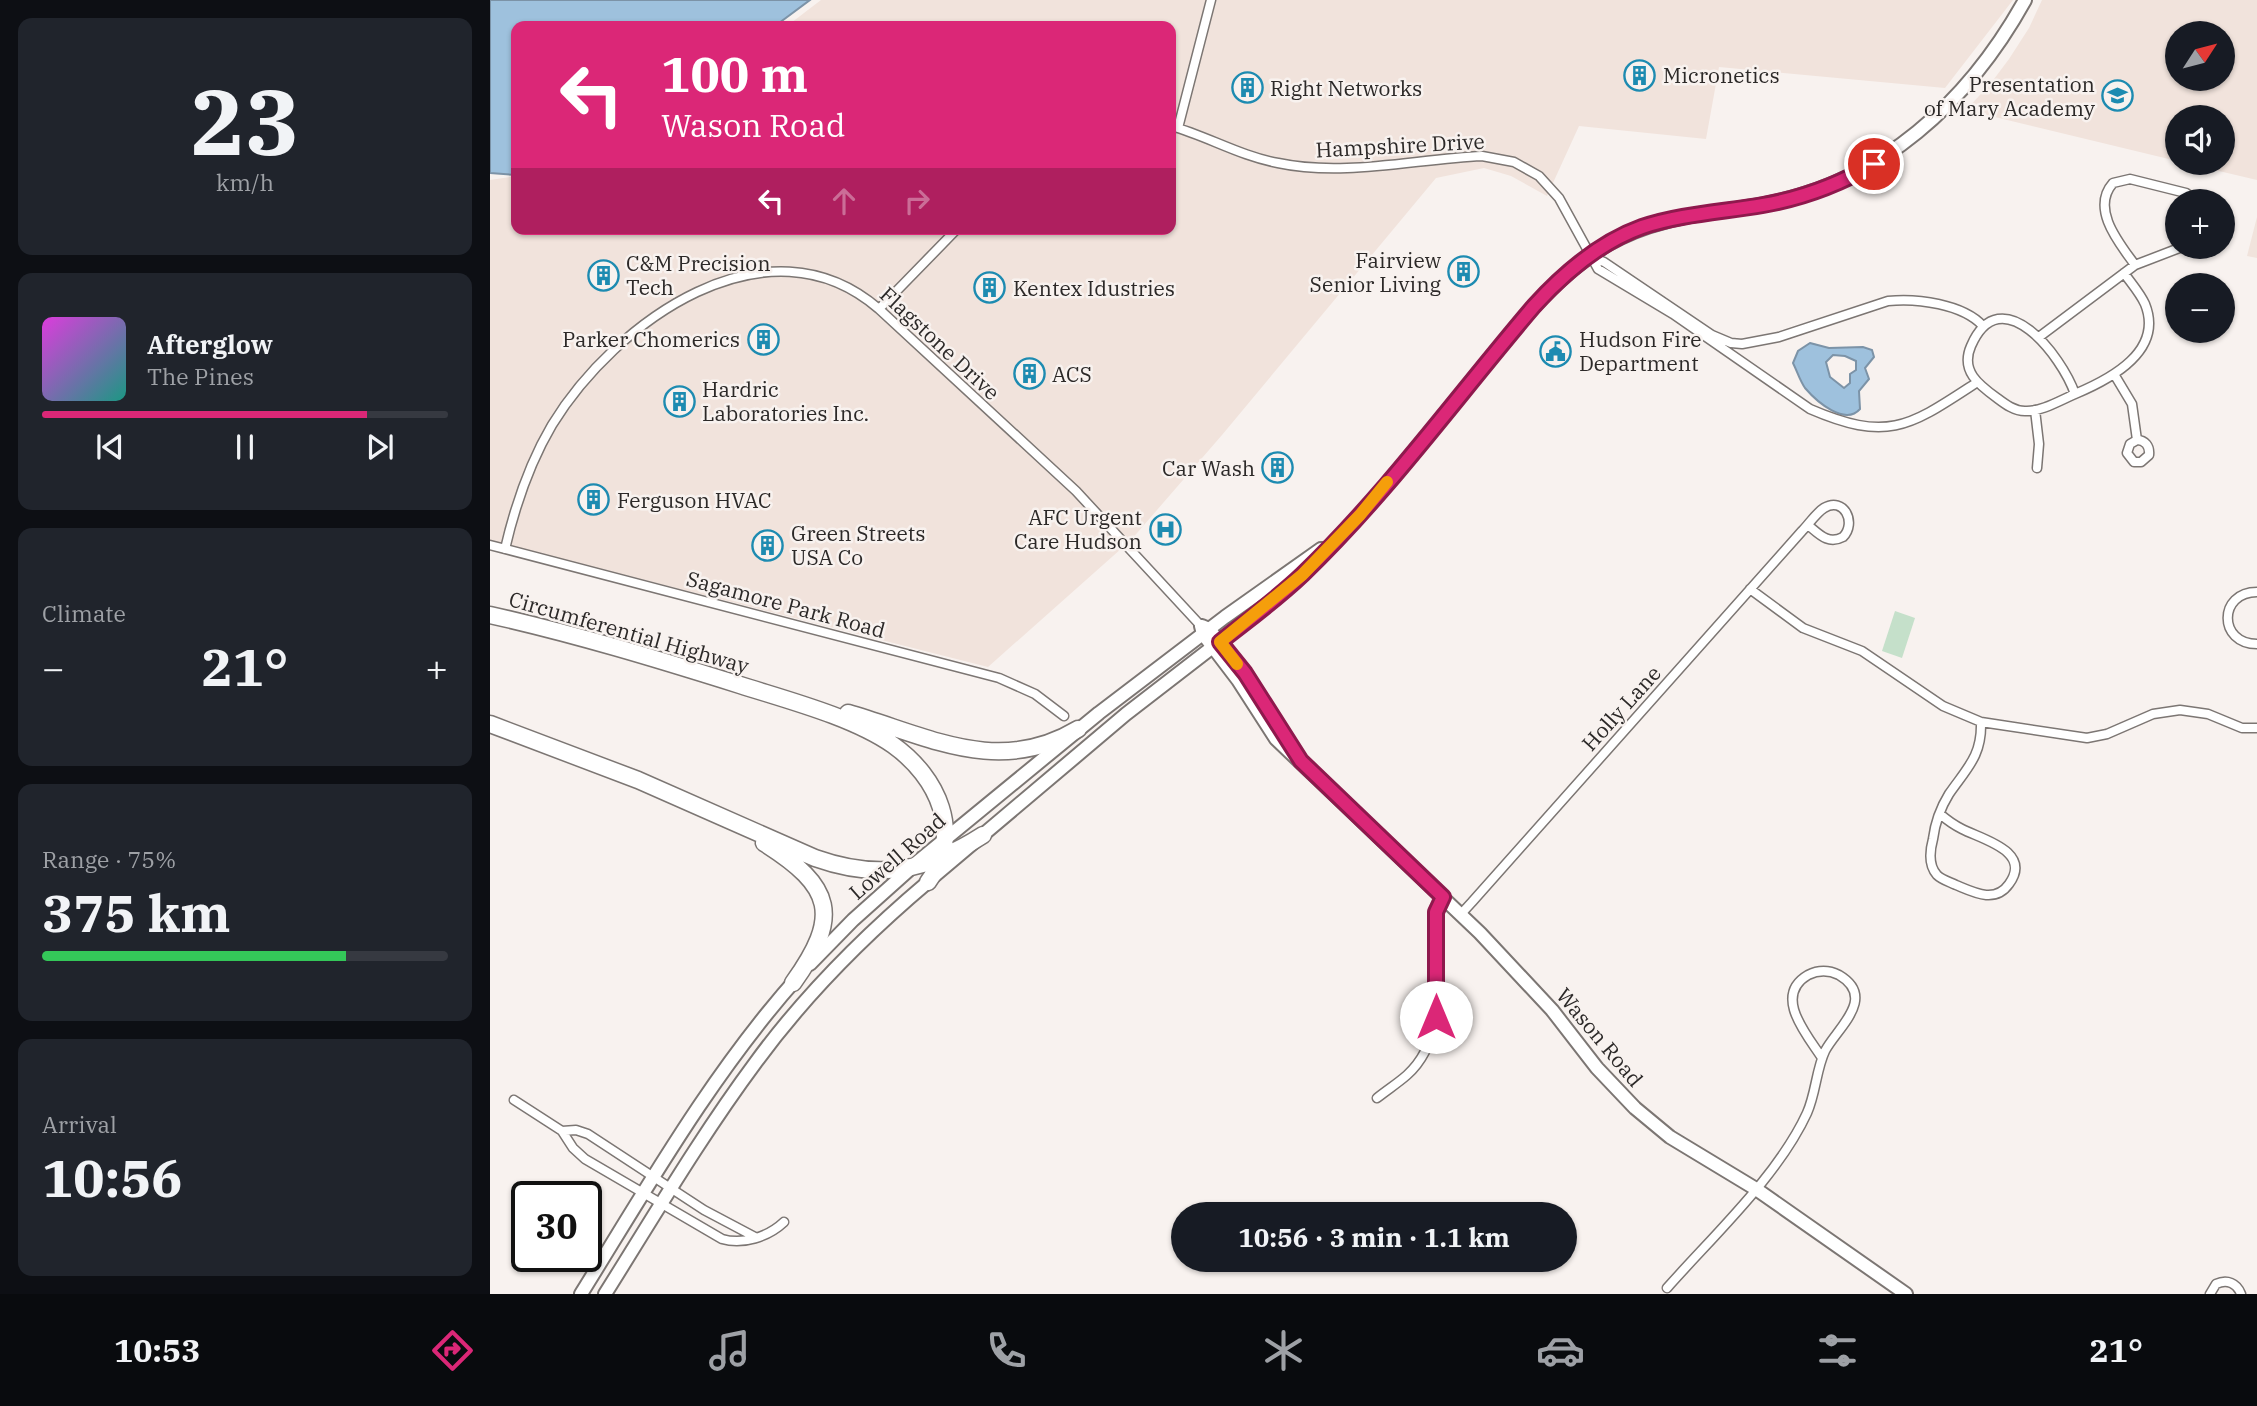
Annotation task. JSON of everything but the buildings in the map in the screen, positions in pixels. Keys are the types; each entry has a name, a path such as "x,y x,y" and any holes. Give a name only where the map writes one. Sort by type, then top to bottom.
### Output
{"highway":[{"name":"Circumferential Highway","path":"490,615 594,640 757,690"},
{"path":"757,690 842,711 977,751 1027,749 1055,741 1078,729"},
{"path":"757,690 858,727 897,748 918,768 935,791 943,819 945,839 942,858 928,882"},
{"path":"490,724 611,769 836,864 872,870 910,869 942,858 983,835"},
{"path":"717,815 780,854 810,880 820,896 824,918 821,936 814,952 793,983"}],"main road":[{"name":"Lowell Road","path":"605,1294 740,1085 793,1015 865,937 1116,722 1290,586 1367,507 1557,281 1589,256 1639,228 1819,191 1886,157 1919,132 1964,89 1994,50 2025,0"},
{"name":"Lowell Road","path":"581,1294 737,1052 793,983 853,920 945,839 1078,729 1204,630 1336,540"},
{"name":"Wason Road","path":"1204,630 1216,644 1271,733 1461,914 1528,983 1597,1068 1635,1108 1670,1137 1756,1189 1906,1294"}],"street":[{"path":"1176,120 1211,0"},
{"name":"Hampshire Drive","path":"1176,128 1262,160 1298,166 1353,166 1482,156 1514,162 1532,171 1554,190 1598,269 1672,314 1810,409 1834,419 1892,428 1924,417 1976,383"},
{"path":"2135,265 2115,237 2106,214 2105,193 2113,183 2130,179 2170,189"},
{"path":"879,309 951,235"},
{"path":"2039,337 2135,265 2165,254"},
{"path":"1589,256 1604,262 1712,335 1731,343 1742,344 1779,337 1895,300 1921,300 1940,305 1969,315 1983,326"},
{"name":"Flagstone Drive","path":"505,549 514,510 543,441 562,410 610,355 660,314 716,283 769,270 787,270 823,276 856,291 879,309 1084,499 1204,630"},
{"path":"2075,394 2066,374 2039,337 2026,326 2011,320 1997,320 1983,326 1969,352 1968,366 1976,383 2018,410 2035,410 2075,394 2096,385 2139,354 2147,337 2148,321 2144,303 2124,273"},
{"path":"1732,357 1742,344"},
{"path":"2114,374 2133,404 2137,440"},
{"path":"2035,410 2039,444 2036,468"},
{"name":"Holly Lane","path":"1461,914 1808,525 1821,511 1836,505 1845,510 1851,521 1843,537 1832,540 1826,539 1808,525"},
{"name":"Sagamore Park Road","path":"490,545 999,678 1035,694 1064,716"},
{"path":"1751,589 1803,628 1862,651 1943,706 1981,722 2087,738 2107,734 2154,714 2180,710 2208,714 2242,728 2257,729"},
{"path":"2257,592 2248,592 2237,598 2229,608 2228,617 2230,629 2235,636 2247,643 2257,644"},
{"path":"1940,814 1962,829 1997,844 2008,853 2014,870 2005,889 1995,895 1982,895 1937,875 1933,869 1931,854 1940,814 1948,795 1975,759 1982,738 1981,722"},
{"path":"1377,1098 1409,1074 1432,1034 1437,1008 1436,912 1443,897"},
{"path":"1667,1288 1756,1189 1806,1114 1822,1058 1835,1036 1849,1020 1855,1001 1847,982 1840,976 1825,971 1815,972 1801,981 1793,994 1792,1004 1797,1019 1822,1058"},
{"path":"514,1100 562,1131 573,1148 585,1158 722,1239 738,1241 758,1237 784,1222"},
{"path":"562,1131 576,1130 588,1135 724,1222 758,1237"},
{"path":"2210,1294 2216,1284 2226,1282 2236,1285 2241,1294"}],"shaded area":[{"path":"821,0 2013,0 1945,88 1719,67 1706,139 1579,126 1547,196 1511,176 1484,168 1436,178 1131,540 988,667 490,541 490,180 511,177 511,235 1176,235 1176,21 794,21"},
{"name":"Presentation of Mary Academy","path":"2042,0 2257,0 2257,180 2235,175 2235,105 2165,105 2165,158 1966,110 2009,59 2029,28"},
{"path":"2257,217 2257,258 2247,256"}],"green space":[{"path":"1895,611 1915,618 1902,658 1882,651"}],"water":[{"path":"490,0 810,0 782,21 511,21 511,175 490,173"},
{"path":"1810,343 1829,348 1863,347 1872,350 1874,357 1865,368 1869,379 1859,391 1860,409 1854,414 1839,414 1810,394 1793,363 1798,351","holes":["1833,355 1856,361 1856,370 1850,374 1850,383 1844,388 1830,377 1826,362"]}],"slow traffic":[{"path":"1237,664 1220,642 1302,575 1360,515 1387,482"}],"place":[{"name":"Micronetics","path":"1640,75"},
{"name":"Right Networks","path":"1247,88"},
{"name":"Presentation of Mary Academy","path":"2118,96"},
{"name":"Fairview Senior Living","path":"1464,272"},
{"name":"C&M Precision Tech","path":"603,275"},
{"name":"Kentex Idustries","path":"990,288"},
{"name":"Parker Chomerics","path":"763,339"},
{"name":"Hudson Fire Department","path":"1556,351"},
{"name":"ACS","path":"1029,374"},
{"name":"Hardric Laboratories Inc.","path":"679,401"},
{"name":"Car Wash","path":"1278,468"},
{"name":"Ferguson HVAC","path":"594,500"},
{"name":"AFC Urgent Care Hudson","path":"1165,529"},
{"name":"Green Streets USA Co","path":"768,545"}],"route":[{"path":"1436,1017 1436,912 1443,897 1301,761 1245,673 1220,642 1276,598 1317,560 1367,507 1534,306 1557,281 1589,256 1639,228 1679,218 1776,202 1819,191 1874,164"}]}
